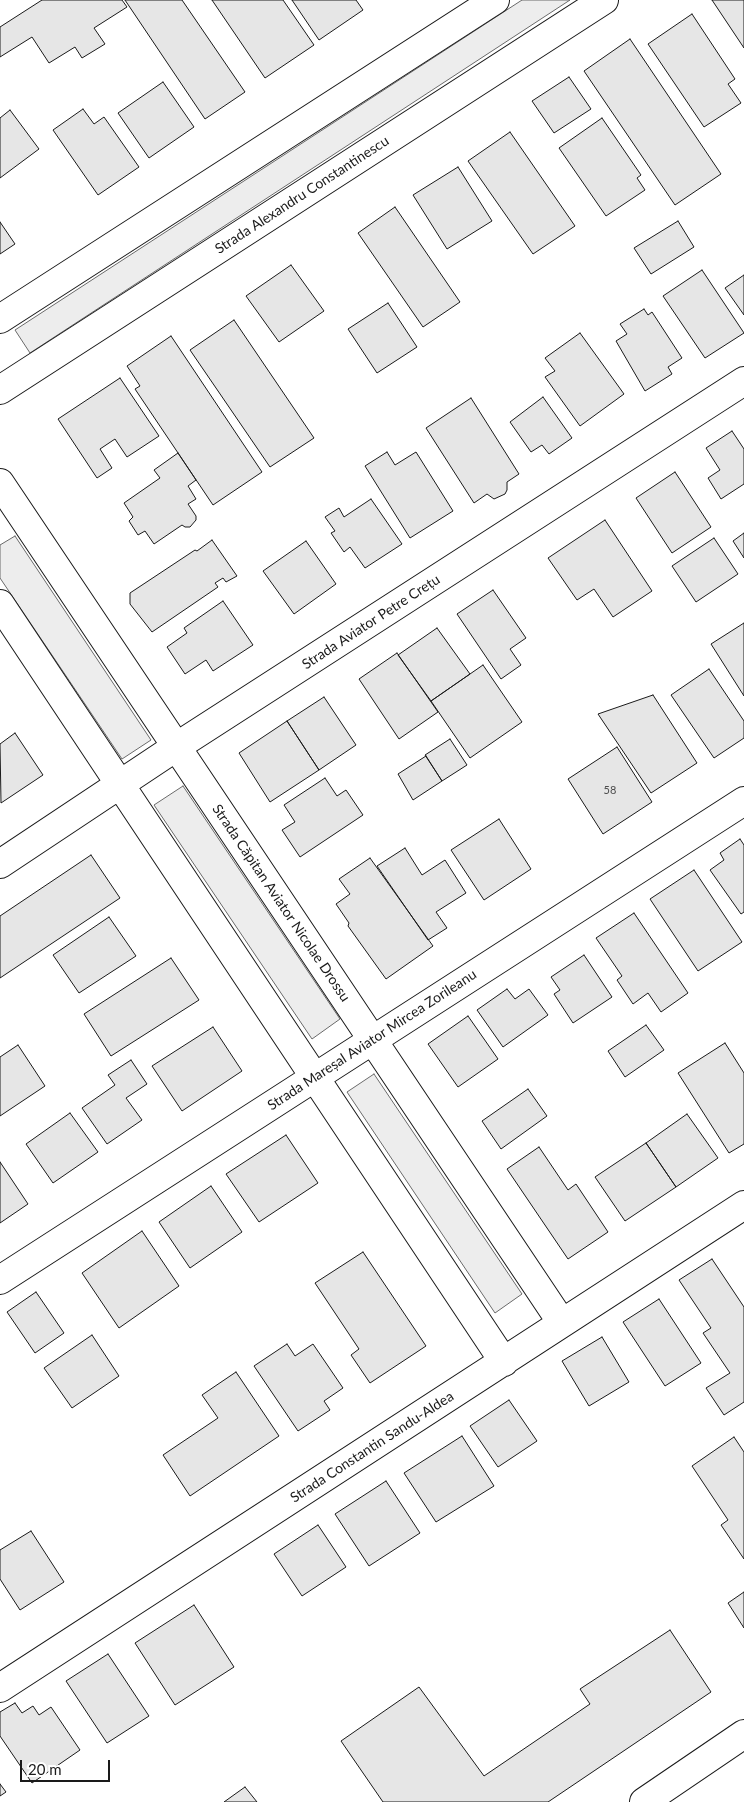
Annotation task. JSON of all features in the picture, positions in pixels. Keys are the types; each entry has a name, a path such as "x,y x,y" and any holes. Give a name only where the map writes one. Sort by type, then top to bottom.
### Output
{"street":[{"path":"0,319 494,0"},
{"name":"Strada Alexandru Constantinescu","path":"0,390 604,0"},
{"name":"Strada Aviator Petre Crețu","path":"0,864 176,747 744,382"},
{"name":"Strada Căpitan Aviator Nicolae Drossu","path":"0,483 562,1324"},
{"path":"0,604 504,1362"},
{"name":"Strada Mareșal Aviator Mircea Zorileanu","path":"0,1280 744,801"},
{"name":"Strada Constantin Sandu-Aldea","path":"0,1688 744,1206"},
{"path":"657,1798 744,1734"}],"shaded area":[{"path":"522,0 570,0 30,353 15,330"},
{"path":"15,536 151,740 122,759 0,578 0,545"},
{"path":"183,786 340,1019 312,1039 154,805"},
{"path":"374,1074 522,1294 495,1313 347,1092"}],"building":[{"path":"42,0 122,0 127,7 94,28 105,44 82,58 75,47 49,63 32,37 0,57 0,27"},
{"path":"125,0 182,0 245,92 205,119"},
{"path":"212,0 283,0 314,45 265,78"},
{"path":"292,0 356,0 363,10 319,40"},
{"path":"712,0 744,0 744,48"},
{"path":"692,14 735,79 728,84 741,103 704,127 648,44"},
{"path":"630,39 721,174 675,205 584,71"},
{"path":"569,77 591,109 554,133 532,101"},
{"path":"163,82 194,127 149,158 118,113"},
{"path":"83,109 94,124 104,117 139,167 98,195 53,130"},
{"path":"10,110 39,149 0,178 0,118"},
{"path":"602,118 641,175 637,178 645,190 606,216 559,148"},
{"path":"510,132 575,226 533,254 468,161"},
{"path":"458,167 492,221 447,249 413,195"},
{"path":"395,207 460,302 423,327 358,233"},
{"path":"678,221 694,247 651,274 634,248"},
{"path":"0,222 15,244 0,254"},
{"path":"291,265 324,311 279,342 246,296"},
{"path":"702,270 744,333 705,358 663,296"},
{"path":"744,275 744,315 725,288"},
{"path":"388,303 417,347 377,373 348,329"},
{"path":"644,309 648,315 652,312 682,358 668,367 672,374 645,391 616,341 627,334 620,324"},
{"path":"234,320 314,438 270,467 190,350"},
{"path":"580,333 624,394 580,426 545,377 555,371 545,358"},
{"path":"171,336 262,472 213,505 135,389 140,386 127,366"},
{"path":"120,378 159,436 127,457 115,439 100,449 112,468 97,478 58,419"},
{"path":"543,397 572,438 549,454 542,445 531,452 510,422"},
{"path":"471,398 519,474 507,482 505,494 494,499 487,494 474,503 426,428"},
{"path":"732,431 744,449 744,484 721,499 708,478 720,470 706,448"},
{"path":"387,452 395,465 416,452 453,511 410,538 365,466"},
{"path":"178,453 196,480 188,486 196,499 188,504 196,516 196,520 190,527 182,525 154,544 145,531 138,535 129,521 133,517 124,503 160,478 154,470"},
{"path":"675,472 711,527 672,553 636,498"},
{"path":"371,499 402,544 365,568 350,547 344,552 331,533 335,531 325,517 339,508 344,517"},
{"path":"605,520 652,591 613,617 594,589 577,600 548,558"},
{"path":"744,533 744,558 733,541"},
{"path":"714,538 738,574 696,602 672,566"},
{"path":"212,540 237,576 226,582 223,578 215,583 218,587 152,632 130,604 130,593"},
{"path":"306,541 336,584 294,614 263,571"},
{"path":"493,590 526,638 510,649 521,665 501,679 457,614"},
{"path":"223,601 253,645 213,671 206,660 185,674 167,647 187,633 184,628"},
{"path":"744,623 744,696 711,644"},
{"path":"437,628 470,674 431,701 398,655"},
{"path":"397,653 438,712 399,739 359,679"},
{"path":"483,665 522,722 470,758 431,701"},
{"path":"709,669 744,721 744,738 714,758 671,695"},
{"path":"653,695 697,763 651,793 598,714"},
{"path":"324,697 356,745 319,770 287,721"},
{"path":"287,721 319,770 270,802 239,753"},
{"path":"15,733 43,775 1,803 0,744"},
{"path":"450,739 467,765 442,781 425,755"},
{"path":"617,747 652,802 603,834 568,779"},
{"path":"426,756 442,781 413,800 398,774"},
{"path":"325,778 337,796 346,790 363,815 300,857 282,830 295,822 284,805"},
{"path":"499,819 531,869 484,900 451,850"},
{"path":"740,839 744,845 744,912 741,914 710,870 724,860 720,853"},
{"path":"405,848 422,875 445,860 466,893 436,912 447,928 428,940 377,866"},
{"path":"91,855 120,898 0,978 0,916"},
{"path":"370,858 433,946 386,979 348,926 349,923 336,904 350,894 339,879"},
{"path":"694,870 742,942 698,971 650,899"},
{"path":"634,913 688,993 661,1012 648,993 633,1004 617,980 622,976 596,938"},
{"path":"109,917 136,956 79,993 53,955"},
{"path":"584,955 612,997 573,1023 554,994 560,990 551,977"},
{"path":"171,958 199,1000 111,1056 84,1014"},
{"path":"507,989 515,999 529,989 548,1015 503,1047 477,1010"},
{"path":"468,1016 498,1059 458,1087 428,1044"},
{"path":"646,1025 664,1050 625,1077 608,1051"},
{"path":"213,1027 242,1071 182,1111 152,1066"},
{"path":"725,1043 744,1073 744,1144 729,1153 678,1073"},
{"path":"18,1045 45,1086 0,1116 0,1057"},
{"path":"131,1060 147,1084 126,1098 142,1120 107,1144 82,1108 115,1085 108,1075"},
{"path":"528,1089 547,1116 501,1149 482,1121"},
{"path":"70,1113 98,1152 53,1183 26,1144"},
{"path":"687,1114 718,1158 676,1187 646,1143"},
{"path":"286,1135 318,1183 259,1222 226,1174"},
{"path":"646,1143 676,1187 625,1221 595,1177"},
{"path":"539,1147 568,1190 576,1184 608,1232 568,1259 507,1169"},
{"path":"0,1162 28,1204 0,1223"},
{"path":"211,1186 242,1232 190,1268 159,1222"},
{"path":"142,1231 179,1286 119,1328 82,1273"},
{"path":"363,1252 426,1346 370,1383 351,1355 359,1349 315,1283"},
{"path":"712,1259 744,1307 744,1402 724,1415 706,1388 730,1373 703,1333 711,1328 679,1280"},
{"path":"36,1292 64,1333 35,1353 7,1312"},
{"path":"659,1299 701,1363 665,1386 623,1322"},
{"path":"92,1335 119,1376 72,1408 44,1368"},
{"path":"602,1337 629,1382 589,1406 562,1361"},
{"path":"287,1344 295,1356 313,1344 343,1388 324,1401 330,1410 298,1431 254,1366"},
{"path":"236,1372 279,1436 190,1496 163,1455 218,1418 202,1395"},
{"path":"509,1400 537,1441 498,1467 470,1426"},
{"path":"462,1436 494,1486 436,1522 404,1473"},
{"path":"734,1437 744,1452 744,1559 721,1525 728,1520 692,1466"},
{"path":"386,1481 420,1533 369,1566 335,1514"},
{"path":"318,1525 346,1567 302,1596 274,1554"},
{"path":"31,1531 64,1582 20,1610 0,1579 0,1550"},
{"path":"744,1592 744,1628 728,1603"},
{"path":"194,1605 234,1667 175,1705 135,1643"},
{"path":"670,1630 711,1692 548,1802 383,1802 341,1741 419,1687 484,1776 590,1704 580,1689"},
{"path":"108,1654 149,1716 107,1743 66,1681"},
{"path":"15,1703 22,1713 33,1706 39,1715 51,1707 80,1750 32,1783 0,1736 0,1712"},
{"path":"0,1784 6,1792 0,1796"},
{"path":"245,1787 257,1802 224,1802"}]}
